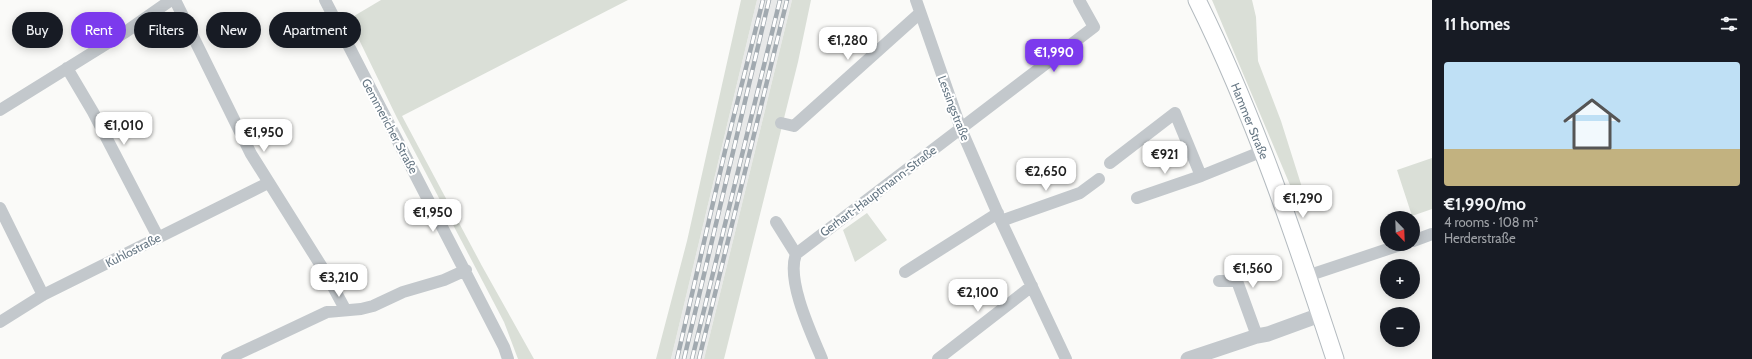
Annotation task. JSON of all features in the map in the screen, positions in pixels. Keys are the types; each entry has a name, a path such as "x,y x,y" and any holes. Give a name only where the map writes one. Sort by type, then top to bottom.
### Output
{"main road":[{"name":"Hammer Straße","path":"1197,0 1263,151 1335,359"}],"street":[{"path":"0,110 124,33 171,0"},
{"path":"175,0 251,154 325,272 345,309"},
{"name":"Gemmericher Straße","path":"325,0 466,270 504,347 508,359"},
{"name":"Lessingstraße","path":"916,0 961,129 1066,359"},
{"name":"Gerhart-Hauptmann-Straße","path":"796,254 1094,27 1079,0"},
{"path":"780,123 794,126 920,13"},
{"path":"67,68 93,112 158,237"},
{"path":"1110,163 1175,114 1201,176"},
{"path":"1137,198 1201,176 1263,151"},
{"path":"905,272 1000,217 1080,193 1099,179"},
{"name":"Kuhlostraße","path":"0,322 43,296 268,183"},
{"path":"0,208 43,296"},
{"path":"776,222 796,254 793,266 802,309 822,359"},
{"path":"1420,238 1432,234"},
{"path":"1307,276 1382,251"},
{"path":"227,359 327,312 345,309 361,309 372,306 403,292 444,280 466,270"},
{"path":"1219,281 1237,281 1257,336"},
{"path":"938,359 1032,286"},
{"path":"1188,359 1257,336 1268,334 1320,315"}],"shaded area":[{"path":"381,0 628,0 402,116 482,266 534,359 518,359 504,322 397,118 361,44 361,12"},
{"path":"741,0 757,0 671,359 656,359 687,241"},
{"path":"757,0 792,0 704,359 671,359"},
{"path":"792,0 811,0 798,62 724,359 704,359"},
{"path":"1212,0 1252,0 1256,17 1258,61 1281,121 1306,200 1298,204"},
{"path":"1432,158 1432,209 1420,213 1420,211 1410,211 1397,170"},
{"path":"867,213 887,240 855,262 843,230"}],"railway":[{"path":"677,359 725,151 763,0"},
{"path":"684,359 769,0"},
{"path":"692,359 780,0"},
{"path":"699,359 787,0"}]}
